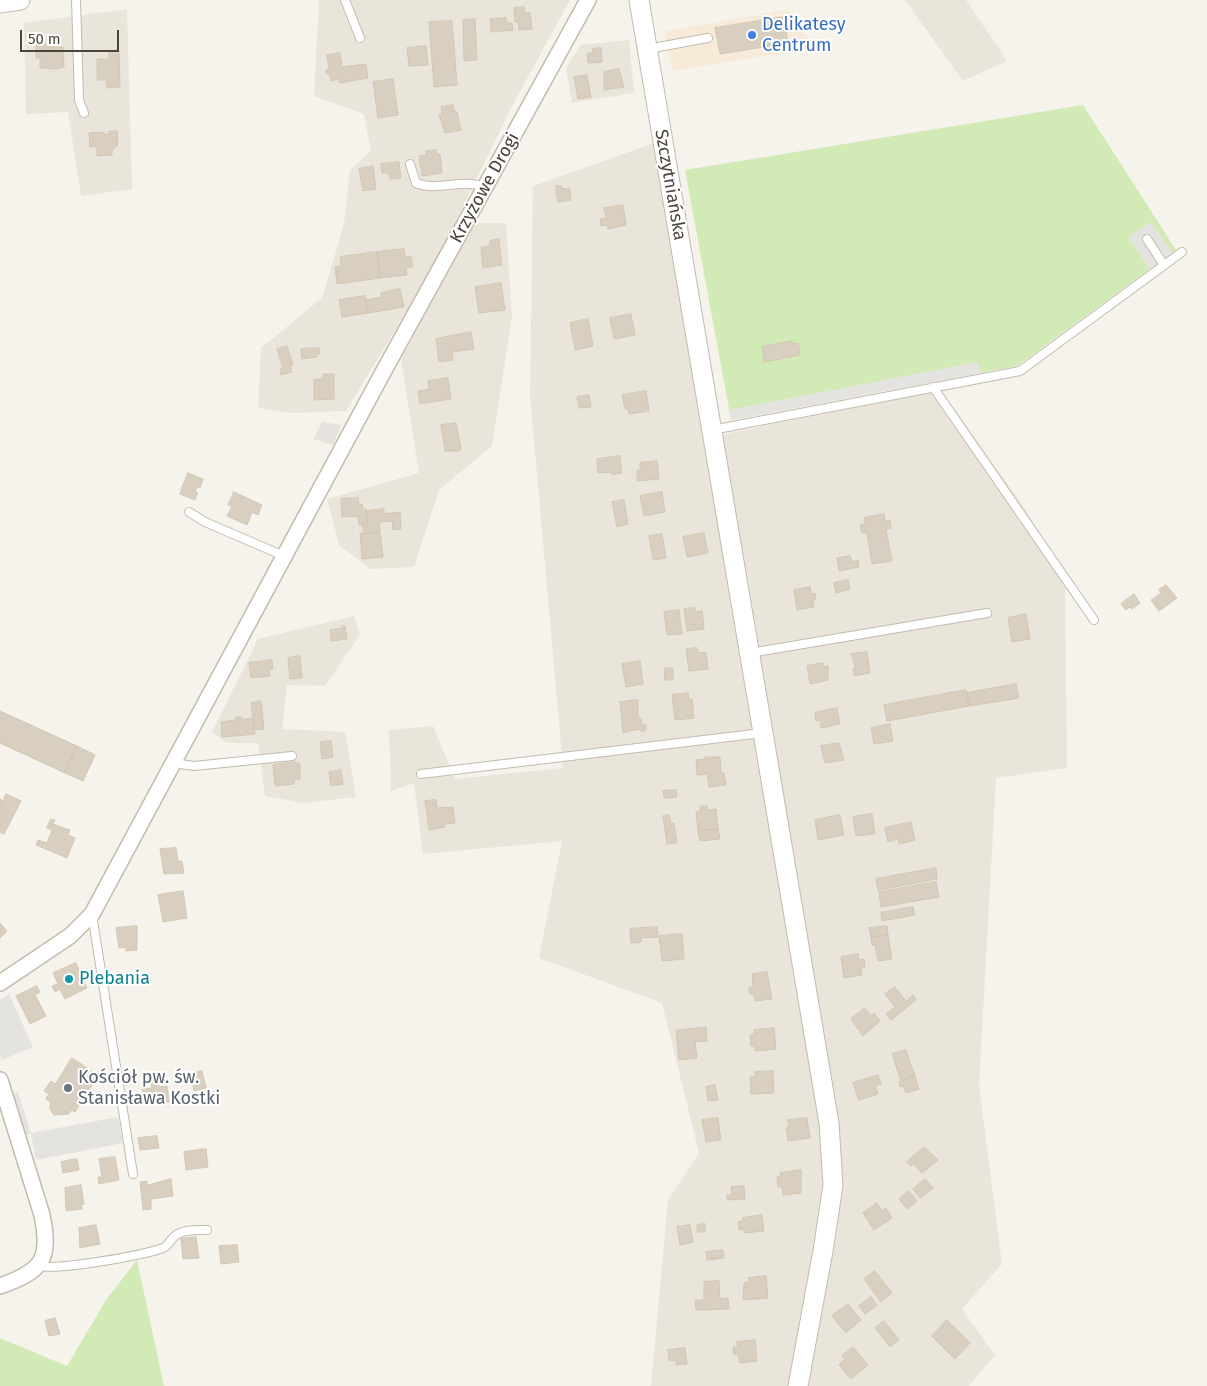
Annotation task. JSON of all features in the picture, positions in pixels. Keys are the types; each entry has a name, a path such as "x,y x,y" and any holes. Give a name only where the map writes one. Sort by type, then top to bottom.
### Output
{"street":[{"path":"0,3 20,0"},
{"name":"Krzyżowe Drogi","path":"0,983 70,936 92,914 381,376 588,0"},
{"name":"Szczytniańska","path":"639,1 710,430 829,1123 833,1185 798,1386"},
{"path":"0,1080 42,1215 46,1237 46,1253 38,1266 0,1286"}],"lane":[{"path":"76,0 79,100 84,113"},
{"path":"344,0 360,38"},
{"path":"647,49 708,38"},
{"path":"410,164 416,183 426,187 472,182 485,187"},
{"path":"1147,239 1164,266"},
{"path":"710,430 1020,370 1182,252"},
{"path":"933,387 1094,620"},
{"path":"190,512 205,522 284,556"},
{"path":"748,653 987,613"},
{"path":"421,774 762,733"},
{"path":"172,763 194,766 292,756"},
{"path":"92,914 133,1174"},
{"path":"38,1266 51,1269 125,1256 165,1247 175,1235 186,1231 207,1230"}],"shaded area":[{"path":"319,0 570,0 511,108 433,268 346,411 293,413 258,408 261,348 322,298 344,224 350,170 371,151 364,114 314,96"},
{"path":"905,0 966,0 1007,61 963,81"},
{"path":"127,9 132,189 81,196 68,112 26,114 24,23"},
{"path":"788,10 814,48 672,71 665,31"},
{"path":"629,40 634,93 572,103 566,68 581,45"},
{"path":"654,143 705,438 941,390 1024,507 1065,578 1067,768 996,778 979,1085 1002,1264 962,1309 995,1355 969,1386 651,1386 668,1200 699,1153 662,1003 539,958 562,841 423,854 414,783 391,791 389,730 433,726 455,779 563,768 530,395 533,186"},
{"path":"1151,222 1173,254 1150,270 1128,237"},
{"path":"475,223 506,223 512,316 492,446 439,490 414,567 370,569 339,545 327,499 419,473 401,359"},
{"path":"978,362 981,373 731,420 729,410"},
{"path":"322,422 341,425 333,445 313,439"},
{"path":"354,616 360,635 325,686 287,685 282,729 345,732 356,797 303,803 265,796 258,743 227,743 212,732 258,639"},
{"path":"9,994 33,1047 2,1060 0,1052 0,1000"},
{"path":"18,1092 31,1133 118,1117 123,1143 36,1160 31,1134 21,1136 8,1095"}],"green space":[{"path":"1083,105 1176,250 1017,366 731,420 685,170"},
{"path":"137,1260 164,1386 0,1386 0,1338 67,1366 106,1300"}],"building":[{"path":"524,7 525,13 530,12 532,29 519,30 518,22 515,22 514,8"},
{"name":"Delikatesy Centrum","path":"784,17 788,43 720,54 715,28"},
{"path":"506,18 507,23 512,23 513,30 491,32 490,19"},
{"path":"475,19 477,60 464,61 463,20"},
{"path":"452,21 457,85 434,87 429,22"},
{"path":"49,45 48,47 63,47 64,67 55,69 40,68 40,58 36,58 36,46"},
{"path":"426,46 428,65 409,66 407,48"},
{"path":"601,48 602,62 588,63 587,53 593,53 592,49"},
{"path":"119,50 120,87 107,88 106,80 97,80 97,59 109,59 109,51"},
{"path":"340,53 342,67 366,64 368,78 340,83 339,79 331,81 330,74 327,74 326,70 329,69 327,55"},
{"path":"619,69 624,87 604,90 604,72"},
{"path":"587,75 591,97 578,99 574,77"},
{"path":"393,79 398,115 378,118 373,82"},
{"path":"453,105 455,112 457,112 461,130 445,133 439,115 442,114 441,107"},
{"path":"109,131 117,131 118,145 112,150 112,155 97,156 97,147 90,147 89,133 103,132 103,134 110,134"},
{"path":"436,150 437,154 440,154 442,173 422,176 419,156 426,155 426,151"},
{"path":"399,162 401,178 390,179 389,173 382,173 381,164"},
{"path":"373,166 376,189 363,191 359,169"},
{"path":"556,186 562,186 562,189 570,188 571,200 558,202"},
{"path":"623,205 626,225 608,229 607,225 601,226 600,219 606,218 604,208"},
{"path":"499,239 502,265 483,268 481,247 490,246 490,241"},
{"path":"404,249 405,257 411,256 413,267 406,268 407,275 380,278 377,252"},
{"path":"377,252 380,278 337,284 335,267 341,266 340,257"},
{"path":"501,283 505,310 479,313 475,287"},
{"path":"400,289 404,307 368,313 366,300 382,297 381,293"},
{"path":"365,296 368,313 342,317 339,300"},
{"path":"631,314 635,335 614,339 610,318"},
{"path":"588,319 593,346 575,350 570,323"},
{"path":"471,332 474,349 452,352 453,360 439,362 436,339"},
{"path":"792,341 792,344 798,343 800,355 764,362 762,347"},
{"path":"287,346 293,365 290,366 292,372 281,375 280,369 283,368 277,349"},
{"path":"319,348 320,354 316,354 317,357 302,359 301,349"},
{"path":"323,374 334,374 334,399 314,400 314,379 323,379"},
{"path":"448,378 451,399 420,404 418,391 429,389 428,381"},
{"path":"646,391 649,411 629,414 628,409 625,409 622,395"},
{"path":"589,395 591,407 579,408 577,397"},
{"path":"456,423 461,448 459,451 445,451 441,425"},
{"path":"620,456 622,473 612,475 612,472 598,473 597,459"},
{"path":"657,461 659,479 637,481 637,471 640,470 640,463"},
{"path":"188,473 203,479 200,488 197,487 195,492 198,493 195,500 180,494"},
{"path":"234,492 262,505 258,515 252,512 247,525 227,516 232,506 228,505"},
{"path":"662,492 665,512 644,516 640,496"},
{"path":"358,498 359,504 362,504 363,509 366,509 368,524 359,525 358,516 342,517 341,499"},
{"path":"624,500 628,524 617,527 612,502"},
{"path":"384,509 384,514 400,512 401,529 393,530 392,521 379,522 380,532 364,534 362,525 368,524 366,511"},
{"path":"884,514 885,521 890,520 891,528 886,529 892,561 872,564 867,533 862,533 860,525 865,524 864,518"},
{"path":"380,532 383,557 362,559 360,534"},
{"path":"704,533 708,553 687,557 683,537"},
{"path":"662,534 666,558 653,560 649,536"},
{"path":"850,556 852,562 858,560 859,567 839,571 837,558"},
{"path":"848,580 850,589 836,593 834,583"},
{"path":"1166,585 1177,598 1159,611 1151,600 1161,593 1159,590"},
{"path":"810,587 811,594 815,593 814,607 797,610 794,590"},
{"path":"1134,594 1140,603 1132,609 1130,607 1126,610 1121,604"},
{"path":"695,608 695,612 702,611 704,629 687,631 684,609"},
{"path":"679,610 682,634 667,635 664,612"},
{"path":"1026,614 1030,639 1012,642 1008,618"},
{"path":"342,626 345,626 347,639 331,641 330,630 342,628"},
{"path":"697,648 698,653 706,652 708,669 689,671 686,649"},
{"path":"867,652 870,673 854,676 853,668 856,668 851,654"},
{"path":"300,656 302,678 290,679 288,658"},
{"path":"272,660 273,669 269,669 270,676 251,678 249,663"},
{"path":"640,661 643,684 626,687 622,664"},
{"path":"823,663 824,667 828,666 828,680 810,684 807,666"},
{"path":"665,668 673,668 673,680 665,680"},
{"path":"1016,684 1019,698 969,706 967,693"},
{"path":"966,690 969,706 887,721 884,705"},
{"path":"688,693 689,700 692,699 694,718 675,720 672,695"},
{"path":"638,700 638,718 641,718 642,724 646,725 646,729 644,732 638,729 623,733 620,702"},
{"path":"261,701 264,729 254,730 251,703"},
{"path":"837,708 840,724 821,728 820,720 816,721 815,713"},
{"path":"0,711 77,746 65,773 0,743"},
{"path":"236,717 242,717 242,720 253,718 255,734 222,737 221,722 236,720"},
{"path":"890,724 893,741 874,744 871,728"},
{"path":"331,741 333,757 322,759 320,742"},
{"path":"839,743 844,760 825,763 821,746"},
{"path":"77,746 95,755 83,781 65,773"},
{"path":"705,757 720,757 721,773 724,773 726,785 709,787 707,774 697,775 696,760 706,759"},
{"path":"296,762 300,764 300,779 294,780 294,784 275,786 273,765"},
{"path":"341,770 343,784 331,786 329,772"},
{"path":"676,790 677,797 664,798 663,791"},
{"path":"6,794 21,801 4,834 0,832 0,799 3,801"},
{"path":"436,800 437,808 453,807 455,823 445,824 445,827 429,830 425,801"},
{"path":"707,806 707,810 716,809 718,829 698,831 696,812 700,812 700,807"},
{"path":"872,814 875,834 856,836 853,817"},
{"path":"669,815 671,824 674,823 677,843 667,844 663,816"},
{"path":"840,815 844,835 818,840 815,820"},
{"path":"51,819 55,820 53,824 70,830 68,835 75,838 67,858 36,845 38,840 47,843 52,830 47,828"},
{"path":"911,822 915,840 899,844 898,839 888,842 885,828"},
{"path":"718,829 720,839 700,841 698,831"},
{"path":"176,848 178,861 182,861 184,873 164,874 160,849"},
{"path":"936,868 937,879 878,890 876,879"},
{"path":"936,882 939,897 881,907 879,892"},
{"path":"183,891 187,918 163,922 158,895"},
{"path":"913,907 915,915 882,921 881,913"},
{"path":"0,923 7,931 0,938"},
{"path":"137,926 137,950 126,951 126,947 119,948 116,928"},
{"path":"887,926 888,935 871,937 869,928"},
{"path":"657,927 658,937 641,938 641,942 631,943 630,929"},
{"path":"682,934 684,959 662,961 659,936"},
{"path":"888,935 892,959 878,961 875,945 872,945 871,937"},
{"path":"858,954 859,960 864,959 865,967 861,967 862,975 844,978 841,957"},
{"name":"Plebania","path":"76,963 87,988 65,999 60,989 55,992 52,986 58,984 53,973"},
{"path":"767,972 772,999 755,1001 754,994 750,994 749,988 753,987 752,974"},
{"path":"37,986 40,992 35,995 46,1016 30,1024 16,996"},
{"path":"895,987 906,1001 913,995 916,1000 891,1020 886,1014 895,1007 885,994"},
{"path":"865,1008 871,1016 874,1013 880,1021 863,1036 851,1019"},
{"path":"706,1027 707,1041 695,1042 697,1058 679,1060 676,1031"},
{"path":"774,1028 776,1049 755,1051 754,1046 751,1046 750,1035 754,1034 754,1030"},
{"path":"906,1050 915,1076 901,1081 892,1054"},
{"name":"Kościół pw. św. Stanisława Kostki","path":"72,1058 98,1075 75,1112 71,1110 69,1114 54,1115 50,1109 50,1101 46,1099 49,1094 44,1091 51,1081 55,1084"},
{"path":"202,1071 206,1088 194,1091 191,1073"},
{"path":"773,1071 774,1093 751,1094 750,1077 755,1077 755,1072"},
{"path":"878,1075 881,1084 875,1086 878,1094 859,1100 853,1083"},
{"path":"915,1076 919,1089 906,1093 903,1086 900,1087 899,1082"},
{"path":"158,1082 159,1087 167,1086 169,1102 144,1105 142,1089 152,1088 151,1083"},
{"path":"715,1085 718,1100 708,1101 706,1087"},
{"path":"718,1118 721,1140 706,1142 702,1120"},
{"path":"807,1118 810,1138 788,1141 786,1128 789,1127 788,1120"},
{"path":"157,1136 159,1148 140,1150 138,1138"},
{"path":"924,1147 938,1160 922,1173 913,1163 911,1166 907,1162"},
{"path":"206,1149 208,1167 186,1170 184,1152"},
{"path":"115,1157 119,1180 99,1184 98,1177 102,1177 99,1159"},
{"path":"77,1159 79,1170 63,1173 61,1162"},
{"path":"801,1170 801,1193 783,1195 782,1187 778,1187 777,1177 781,1176 780,1173"},
{"path":"171,1179 173,1196 151,1199 151,1209 143,1210 140,1182 147,1181 147,1185"},
{"path":"925,1179 933,1188 920,1198 913,1189"},
{"path":"81,1185 84,1204 81,1205 82,1209 66,1211 65,1188"},
{"path":"744,1186 745,1199 727,1200 727,1195 732,1195 731,1187"},
{"path":"909,1191 917,1201 907,1209 899,1199"},
{"path":"877,1203 882,1211 886,1208 892,1218 874,1230 863,1213"},
{"path":"762,1215 764,1231 744,1233 744,1229 739,1230 738,1222 743,1221 743,1218"},
{"path":"705,1224 705,1232 697,1232 697,1225"},
{"path":"96,1225 100,1244 80,1248 79,1228"},
{"path":"690,1225 693,1242 680,1245 677,1227"},
{"path":"196,1237 199,1258 183,1259 181,1239"},
{"path":"237,1245 239,1262 221,1264 219,1246"},
{"path":"723,1250 724,1258 707,1260 706,1252"},
{"path":"875,1271 892,1293 881,1302 864,1279"},
{"path":"766,1276 768,1298 743,1300 744,1283 749,1282 748,1278"},
{"path":"719,1281 720,1299 728,1298 729,1309 696,1310 695,1300 704,1300 704,1282"},
{"path":"871,1297 877,1305 865,1314 859,1306"},
{"path":"848,1304 861,1320 846,1333 832,1316"},
{"path":"55,1318 60,1334 49,1336 45,1321"},
{"path":"947,1320 970,1343 955,1359 932,1336"},
{"path":"884,1321 899,1340 890,1347 875,1328"},
{"path":"755,1340 757,1361 740,1363 738,1354 734,1355 733,1347 738,1347 737,1342"},
{"path":"853,1347 868,1365 851,1379 839,1365 845,1359 842,1356"},
{"path":"685,1348 687,1364 676,1365 676,1360 669,1361 668,1350"}],"place":[{"name":"Delikatesy Centrum","path":"752,35"},
{"name":"Plebania","path":"69,979"},
{"name":"Kościół pw. św. Stanisława Kostki","path":"68,1088"}]}
